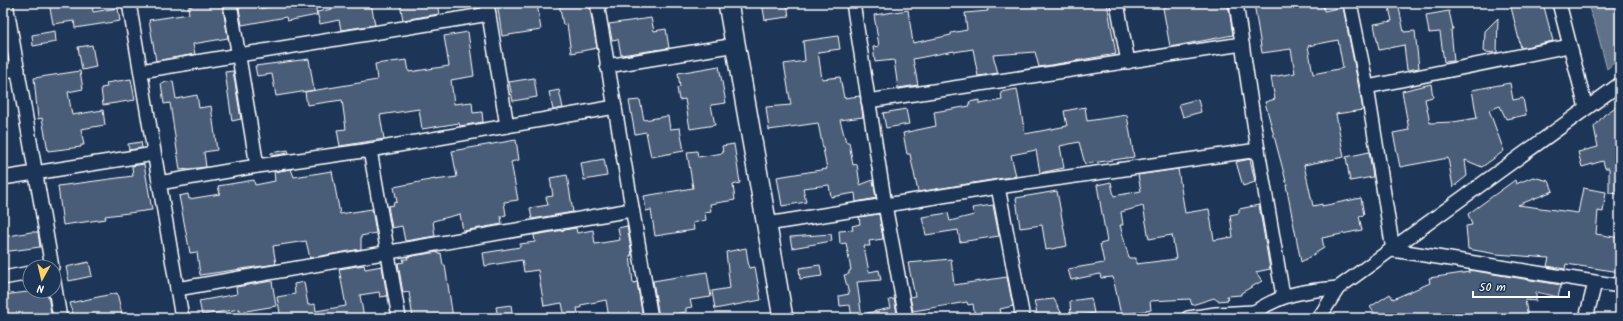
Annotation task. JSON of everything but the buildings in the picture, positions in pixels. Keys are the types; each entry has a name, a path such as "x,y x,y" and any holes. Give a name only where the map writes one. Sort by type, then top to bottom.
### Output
{"main road":[{"path":"728,3 783,318"}],"street":[{"path":"6,3 37,172 51,259"},
{"path":"130,3 182,318"},
{"path":"230,3 256,166"},
{"path":"597,3 651,318"},
{"path":"852,3 885,204 906,318"},
{"path":"1117,3 1128,62"},
{"path":"1236,3 1258,150 1283,296"},
{"path":"1350,3 1367,87 1393,250"},
{"path":"1559,3 1568,46 1586,108"},
{"path":"141,71 488,8 507,126"},
{"path":"868,101 1242,44"},
{"path":"607,66 736,45"},
{"path":"1367,87 1568,46"},
{"path":"3,71 18,68"},
{"path":"1319,318 1338,288 1393,250 1487,179 1620,84"},
{"path":"159,183 256,166 370,150 615,107"},
{"path":"370,150 399,318"},
{"path":"767,224 885,204 1258,150"},
{"path":"3,178 154,154"},
{"path":"998,187 1023,318"},
{"path":"177,290 632,210"},
{"path":"1393,250 1620,286"},
{"path":"3,278 22,274"},
{"path":"1586,318 1595,283"},
{"path":"1188,318 1216,314 1249,315 1283,296 1306,291 1338,288"},
{"path":"57,299 60,318"}],"water":[{"path":"1587,3 1620,3 1620,58 1607,69 1596,27"}]}
